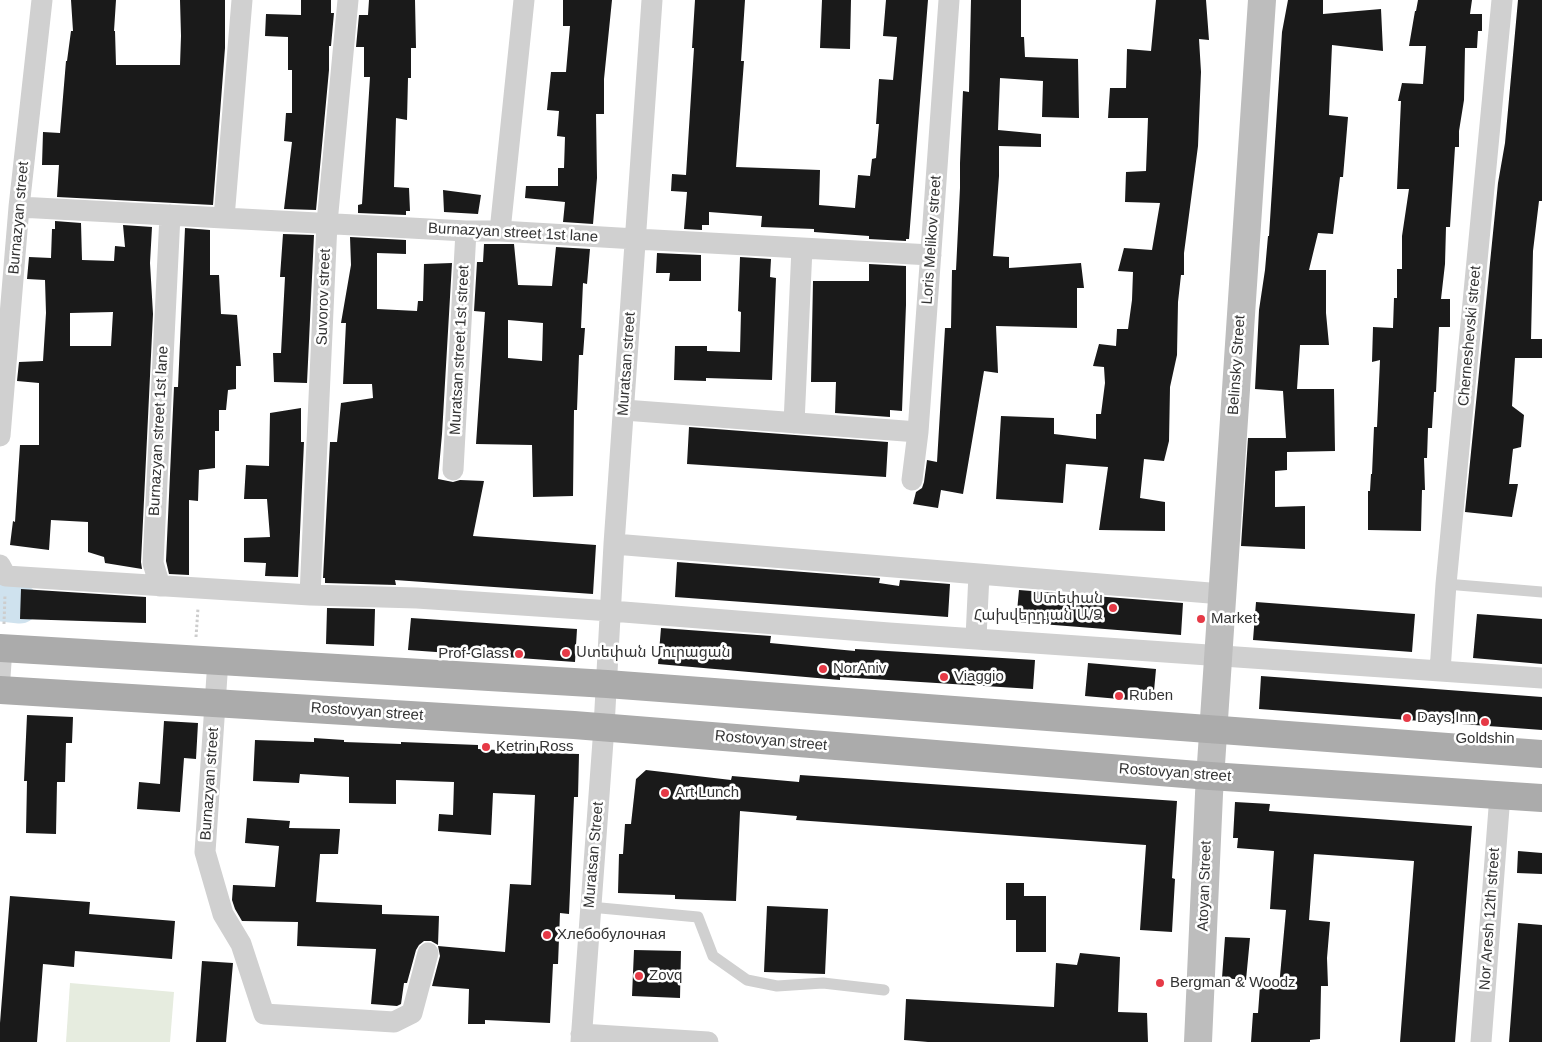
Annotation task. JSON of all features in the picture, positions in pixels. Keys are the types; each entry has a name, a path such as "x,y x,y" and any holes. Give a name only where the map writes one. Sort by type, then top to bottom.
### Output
{"main road":[{"name":"Belinsky Street","path":"1214,729 1262,0"},
{"path":"2,641 218,660 607,684 1542,754"},
{"name":"Rostovyan street","path":"0,690 604,727 1210,776 1542,798"},
{"name":"Atoyan Street","path":"1198,1042 1210,776 1214,729"}],"street":[{"name":"Burnazyan street","path":"0,436 20,207 42,0"},
{"path":"224,218 242,0"},
{"name":"Suvorov street","path":"310,595 327,223 348,0"},
{"path":"500,230 524,0"},
{"name":"Muratsan street","path":"604,727 612,611 614,544 652,0"},
{"name":"Loris Melikov street","path":"912,480 918,432 949,0"},
{"name":"Cherneshevski street","path":"1440,672 1446,584 1502,0"},
{"name":"Burnazyan street 1st lane","path":"20,207 466,230 500,230 931,255"},
{"name":"Burnazyan street 1st lane","path":"160,586 153,563 170,215"},
{"name":"Muratsan street 1st street","path":"453,470 466,230"},
{"path":"794,423 802,248"},
{"path":"624,410 918,432"},
{"path":"614,544 1222,594"},
{"path":"3,570 160,586 310,595 418,598 888,633 1542,678"},
{"path":"976,638 979,574"},
{"path":"0,677 2,641"},
{"name":"Burnazyan street","path":"218,660 205,852 223,914 241,944 264,1014 394,1022 412,1013 428,953"},
{"name":"Muratsan Street","path":"581,1038 604,727"},
{"name":"Nor Aresh 12th street","path":"1481,1042 1500,795"},
{"path":"581,1038 708,1042"}],"lane":[{"path":"1446,584 1542,592"},
{"path":"590,908 698,917 714,956 747,980 778,986 823,983 884,990"}],"path":[{"path":"2,641 3,570"},
{"path":"196,640 199,588"}],"shaded area":[{"path":"70,983 174,992 170,1042 66,1042"}],"building":[{"path":"71,0 116,0 114,31 116,65 180,65 180,0 225,0 225,48 213,205 57,197 59,165 42,165 43,132 60,133 66,61 71,31 73,31"},
{"path":"301,0 331,0 331,13 334,13 331,46 329,46 329,70 316,210 284,209 292,142 284,141 286,113 292,113 292,70 288,70 288,37 265,36 266,14 301,15"},
{"path":"369,0 415,0 416,48 411,48 411,78 408,78 407,120 396,118 394,187 409,188 410,211 406,211 406,215 358,213 358,205 362,204 370,77 364,77 364,47 356,47 359,15 368,15"},
{"path":"563,0 612,0 604,79 604,114 596,114 597,178 593,224 563,222 565,202 525,198 526,186 558,186 558,168 564,168 565,137 557,136 559,111 547,110 551,72 566,72 570,26 563,26"},
{"path":"695,0 745,0 741,61 744,61 736,167 820,170 819,205 855,208 858,175 870,176 872,159 876,158 879,124 876,124 879,79 893,80 897,37 883,36 886,0 928,0 909,239 906,239 906,241 869,239 869,236 814,232 814,229 761,227 762,216 709,212 709,225 702,225 702,230 684,229 687,192 671,191 672,174 686,175"},
{"path":"822,0 851,0 850,49 820,48"},
{"path":"971,0 1021,0 1021,37 1024,37 1025,57 1078,59 1079,118 1042,117 1043,81 1000,78 998,130 1041,134 1041,147 999,146 999,176 993,256 1009,257 1009,268 1081,263 1084,288 1077,288 1077,328 996,326 998,373 984,371 963,494 941,490 938,508 913,504 916,492 922,488 924,482 927,460 937,462 945,328 951,328 952,270 956,270 963,91 969,92"},
{"path":"1156,0 1206,0 1209,40 1199,39 1201,72 1198,146 1184,253 1184,275 1181,275 1178,302 1177,355 1170,387 1169,441 1164,461 1144,459 1140,498 1165,502 1165,531 1099,530 1108,467 1066,464 1063,503 996,499 1001,416 1054,418 1054,434 1096,439 1096,414 1101,414 1105,383 1104,367 1093,366 1099,344 1116,346 1117,329 1128,329 1133,272 1118,271 1124,248 1152,250 1160,203 1125,202 1126,172 1146,171 1148,118 1108,118 1110,88 1126,88 1127,49 1151,51"},
{"path":"1288,0 1323,0 1323,14 1381,9 1383,51 1332,45 1329,115 1348,117 1343,177 1340,177 1333,234 1318,233 1309,270 1326,270 1326,313 1329,345 1300,345 1297,389 1334,389 1335,451 1287,452 1287,470 1275,471 1275,507 1305,506 1305,549 1241,546 1248,438 1286,438 1283,391 1255,389 1259,310 1269,236 1282,32"},
{"path":"1418,0 1472,0 1470,14 1482,14 1482,31 1478,31 1477,48 1465,48 1464,100 1459,131 1459,147 1455,147 1450,227 1446,227 1445,264 1441,299 1450,299 1450,327 1439,327 1436,392 1434,392 1432,428 1428,428 1427,458 1424,458 1425,490 1422,490 1421,531 1368,530 1368,491 1370,491 1372,474 1374,427 1377,427 1380,360 1372,362 1373,327 1393,328 1394,298 1397,298 1397,269 1402,269 1402,236 1409,189 1397,189 1401,101 1398,101 1402,83 1423,84 1426,46 1409,46"},
{"path":"1518,0 1542,0 1542,201 1539,201 1533,251 1531,339 1542,339 1542,358 1515,358 1512,406 1524,415 1521,447 1513,449 1509,484 1518,484 1512,517 1465,512 1498,183 1505,143"},
{"path":"443,190 481,195 478,214 444,212"},
{"path":"55,221 81,223 82,260 114,261 115,246 125,247 123,225 152,227 150,263 153,314 142,569 105,563 104,557 88,552 88,522 51,520 49,550 10,545 13,521 15,522 20,445 39,445 39,383 17,381 19,362 43,361 46,313 45,280 27,279 29,257 51,258 52,229 55,229","holes":["113,312 111,346 70,346 70,313"]},
{"path":"185,228 210,230 210,275 219,275 221,314 237,315 241,366 236,366 236,389 228,390 226,410 219,410 219,431 215,431 215,468 199,470 198,501 189,500 189,575 169,574 166,561 174,387 178,387"},
{"path":"283,234 314,235 307,383 274,382 273,353 281,353 285,277 280,277"},
{"path":"350,237 406,240 406,254 377,253 377,309 417,311 418,301 423,301 424,264 452,263 438,479 453,482 460,480 484,481 473,536 596,545 593,594 395,580 396,585 325,583 325,578 323,578 330,442 337,442 341,403 373,398 372,384 343,384 346,323 341,323 351,265"},
{"path":"484,244 514,244 518,285 552,286 556,247 590,249 587,284 583,283 581,328 585,328 583,355 579,355 577,410 574,410 573,496 533,497 532,445 476,444 485,312 474,311 477,262 483,262","holes":["508,320 543,323 542,361 508,358"]},
{"path":"657,253 701,255 701,281 669,281 670,273 656,273"},
{"path":"740,257 771,259 770,277 776,278 772,380 706,378 706,381 674,380 675,346 707,346 707,351 740,352 741,312 738,311"},
{"path":"869,264 906,266 902,411 890,410 890,417 835,413 836,382 811,382 813,281 869,281"},
{"path":"301,408 301,442 304,442 298,577 265,576 266,563 244,562 244,538 270,537 267,499 244,499 246,465 269,466 270,413"},
{"path":"689,427 888,442 886,477 687,464"},
{"path":"677,562 880,578 879,583 899,586 900,580 950,584 948,617 675,597"},
{"path":"21,589 146,597 146,623 20,619"},
{"path":"1019,590 1183,603 1181,635 1016,622"},
{"path":"1256,602 1415,614 1412,652 1253,640"},
{"path":"327,608 375,609 374,646 326,644"},
{"path":"1477,614 1542,619 1542,664 1473,658"},
{"path":"411,618 577,629 575,662 408,650"},
{"path":"661,628 771,636 770,643 855,651 855,649 1035,660 1033,689 840,677 840,680 658,664"},
{"path":"1088,663 1156,669 1153,702 1085,696"},
{"path":"1261,676 1542,697 1542,730 1259,709"},
{"path":"27,715 73,717 72,743 66,743 65,782 57,782 56,834 26,833 27,781 24,781"},
{"path":"164,721 198,723 196,759 184,758 180,812 137,809 139,782 160,784"},
{"path":"314,738 344,740 344,742 478,745 478,749 519,751 519,746 547,747 547,753 579,754 578,797 574,797 569,914 560,913 558,964 553,964 550,1023 485,1020 485,1024 468,1024 469,989 432,986 440,956 438,946 505,952 510,884 531,885 535,795 493,793 491,835 438,831 439,814 453,815 454,782 396,780 396,804 349,803 349,777 300,774 299,783 253,781 255,740 314,742"},
{"path":"646,770 731,780 732,776 799,782 800,775 1177,801 1172,878 1175,879 1172,932 1140,930 1146,845 796,820 797,816 740,811 736,901 675,899 675,895 618,893 619,854 623,854 625,824 631,824 636,779"},
{"path":"1235,802 1270,804 1269,811 1472,826 1455,1042 1400,1042 1414,861 1314,854 1309,920 1330,922 1327,958 1328,986 1321,986 1320,1039 1310,1040 1310,1042 1251,1042 1253,1013 1258,1013 1260,986 1279,987 1286,910 1270,909 1274,851 1237,848 1238,838 1233,838"},
{"path":"247,818 290,821 289,828 340,829 338,854 320,854 316,902 382,905 382,914 439,916 438,945 431,941 424,941 419,945 407,983 404,983 401,1004 397,1006 371,1004 376,949 297,946 298,922 242,921 232,900 233,885 275,887 279,846 245,843"},
{"path":"1518,851 1542,853 1542,874 1517,873"},
{"path":"1006,883 1024,883 1024,896 1046,896 1046,952 1016,952 1016,920 1006,920"},
{"path":"10,896 90,902 89,914 175,921 172,959 75,951 74,967 43,964 37,1042 0,1042"},
{"path":"767,906 828,909 825,974 764,972"},
{"path":"1518,923 1542,925 1542,1042 1509,1042"},
{"path":"1225,937 1250,938 1246,980 1222,978"},
{"path":"634,950 681,951 680,998 632,996"},
{"path":"1080,953 1120,957 1118,1012 1147,1013 1148,1042 928,1042 904,1040 906,999 1054,1007 1056,963 1077,965"},
{"path":"202,961 233,963 226,1042 196,1042"}],"waterway":[{"path":"0,602 20,604"}],"place":[{"name":"Ստեփան Հախվերդյան Ա/Ձ","path":"1113,608"},
{"name":"Market","path":"1201,619"},
{"name":"Ստեփան Մուրացան","path":"566,653"},
{"name":"Prof-Glass","path":"519,654"},
{"name":"NorAniv","path":"823,669"},
{"name":"Viaggio","path":"944,677"},
{"name":"Ruben","path":"1119,696"},
{"name":"Days Inn","path":"1407,718"},
{"name":"Goldshin","path":"1485,722"},
{"name":"Ketrin Ross","path":"486,747"},
{"name":"Art Lunch","path":"665,793"},
{"name":"Хлебобулочная","path":"547,935"},
{"name":"Zovq","path":"639,976"},
{"name":"Bergman & Woodz","path":"1160,983"}]}
